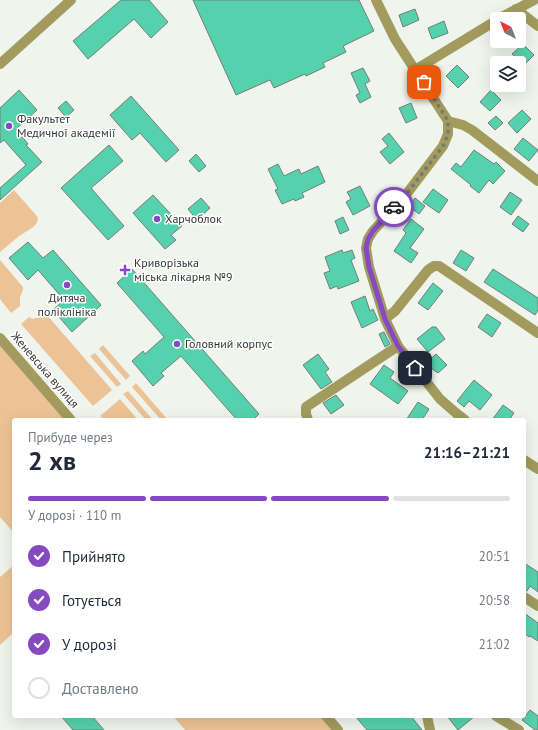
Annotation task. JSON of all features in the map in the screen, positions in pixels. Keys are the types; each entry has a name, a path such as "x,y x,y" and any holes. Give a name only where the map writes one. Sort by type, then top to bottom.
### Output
{"street":[{"path":"0,64 71,0"},
{"path":"376,0 394,39 448,121 448,134 443,146 405,196 373,231 368,239 366,248 369,267 385,319 398,346 440,399 456,414 463,418"},
{"path":"511,12 534,0"},
{"path":"516,9 538,26"},
{"path":"415,70 490,24"},
{"path":"448,121 463,125 472,130 538,181"},
{"path":"385,319 395,311 428,270 434,266 439,266 538,333"},
{"name":"Женевська вулиця","path":"0,338 69,418"},
{"path":"307,418 306,407 398,346"},
{"path":"526,461 538,469"},
{"path":"526,598 538,606"},
{"path":"328,718 338,730"},
{"path":"427,718 430,730"},
{"path":"499,718 520,730"}],"shaded area":[{"path":"14,190 38,218 37,223 0,252 0,203"},
{"path":"0,260 23,287 20,297 20,306 11,313 0,299"},
{"path":"47,315 112,390 93,406 21,324 29,317 33,319"},
{"path":"0,338 69,418 12,418 12,531 0,517"},
{"path":"103,345 130,376 126,380 99,349"},
{"path":"95,353 121,384 117,387 90,356"},
{"path":"136,383 166,418 159,418 132,387"},
{"path":"128,391 151,418 144,418 123,394"},
{"path":"120,399 136,418 102,418 100,416"},
{"path":"12,567 12,634 0,645 0,577"},
{"path":"175,718 328,718 338,730 185,730"}],"building":[{"path":"121,0 149,0 168,22 151,38 134,19 88,59 73,41"},
{"path":"193,0 359,0 374,31 343,46 346,52 323,63 325,67 306,76 305,74 274,88 270,80 236,95"},
{"path":"415,9 419,20 403,27 399,15"},
{"path":"444,21 448,33 432,39 428,28"},
{"path":"526,47 534,55 526,63 526,56 514,56 512,54 519,48"},
{"path":"457,65 469,77 458,88 446,76"},
{"path":"363,68 370,81 365,84 371,97 360,103 356,95 360,93 351,73"},
{"path":"19,90 37,110 16,129 28,144 26,145 42,162 0,200 0,188 26,165 4,140 0,143 0,108"},
{"path":"490,91 501,100 490,111 480,102"},
{"path":"131,96 179,150 166,162 140,133 132,140 110,115"},
{"path":"66,101 74,110 66,117 58,108"},
{"path":"411,103 417,118 406,123 399,108"},
{"path":"522,110 531,119 517,133 508,123"},
{"path":"496,116 503,123 495,130 488,123"},
{"path":"389,133 404,152 390,164 380,152 388,146 382,139"},
{"path":"523,138 538,150 529,161 514,149"},
{"path":"109,145 123,161 91,188 124,226 108,240 61,188"},
{"path":"474,150 494,164 496,162 505,171 493,184 489,180 479,193 451,169 456,163 461,167"},
{"path":"196,154 206,166 199,172 189,161"},
{"path":"278,164 284,176 299,169 301,174 318,166 325,182 302,193 304,197 282,204 275,190 278,189 268,169"},
{"path":"360,186 370,206 353,215 346,202 351,199 347,192"},
{"path":"433,189 448,200 439,213 423,202"},
{"path":"510,192 522,200 511,215 500,207"},
{"name":"Харчоблок","path":"153,195 182,226 171,235 176,240 165,249 133,213"},
{"path":"201,198 210,208 197,220 188,209"},
{"path":"415,198 425,206 419,214 409,206"},
{"path":"518,216 529,224 523,232 512,224"},
{"path":"343,217 349,230 340,234 335,221"},
{"path":"411,219 424,229 410,248 418,253 411,263 394,251 406,233 403,230"},
{"name":"Дитяча поліклініка","path":"28,242 43,258 53,250 101,305 72,332 53,310 64,300 38,270 28,280 9,258"},
{"path":"342,250 343,253 352,250 355,258 351,260 359,281 338,289 337,286 330,289 324,273 330,271 325,257"},
{"path":"461,250 474,258 466,271 453,263"},
{"name":"Головний корпус","path":"132,269 259,414 255,418 235,418 181,356 161,373 164,376 153,386 132,361 143,351 145,354 164,337 117,283"},
{"path":"493,269 538,298 538,310 535,315 484,282"},
{"path":"433,283 443,291 428,310 418,303"},
{"path":"365,296 370,311 373,309 378,320 362,328 351,302"},
{"path":"487,314 501,323 492,337 478,327"},
{"path":"432,327 436,327 445,339 428,352 417,339"},
{"path":"384,332 390,344 385,347 379,334"},
{"path":"318,354 329,369 325,372 332,382 321,389 303,365"},
{"path":"436,354 447,365 438,373 425,364"},
{"path":"384,365 394,372 390,378 408,391 398,404 370,384"},
{"path":"474,380 492,395 480,410 469,401 464,407 457,401"},
{"path":"336,395 344,405 331,414 323,403"},
{"path":"418,402 429,409 423,418 407,418"},
{"path":"503,405 514,413 510,418 493,418"},
{"path":"526,564 538,572 538,592 530,586 527,591"},
{"path":"526,614 538,623 538,641 530,636 529,637 526,635"},
{"path":"530,710 538,716 538,730 535,730 522,720 526,718 526,715"},
{"path":"63,718 94,718 104,730 73,730"},
{"path":"357,718 413,718 422,730 367,730"},
{"path":"449,718 473,718 458,730"}],"way so far":[{"path":"394,207 405,196 443,146 448,134 448,121 424,82"}],"place":[{"name":"Факультет Медичної академії","path":"9,126"},
{"name":"Харчоблок","path":"157,219"},
{"name":"Криворізька міська лікарня №9","path":"125,270"},
{"name":"Дитяча поліклініка","path":"67,285"},
{"name":"Головний корпус","path":"177,344"}],"route":[{"path":"394,207 373,231 368,239 366,248 369,267 385,319 398,346 415,368"}]}
